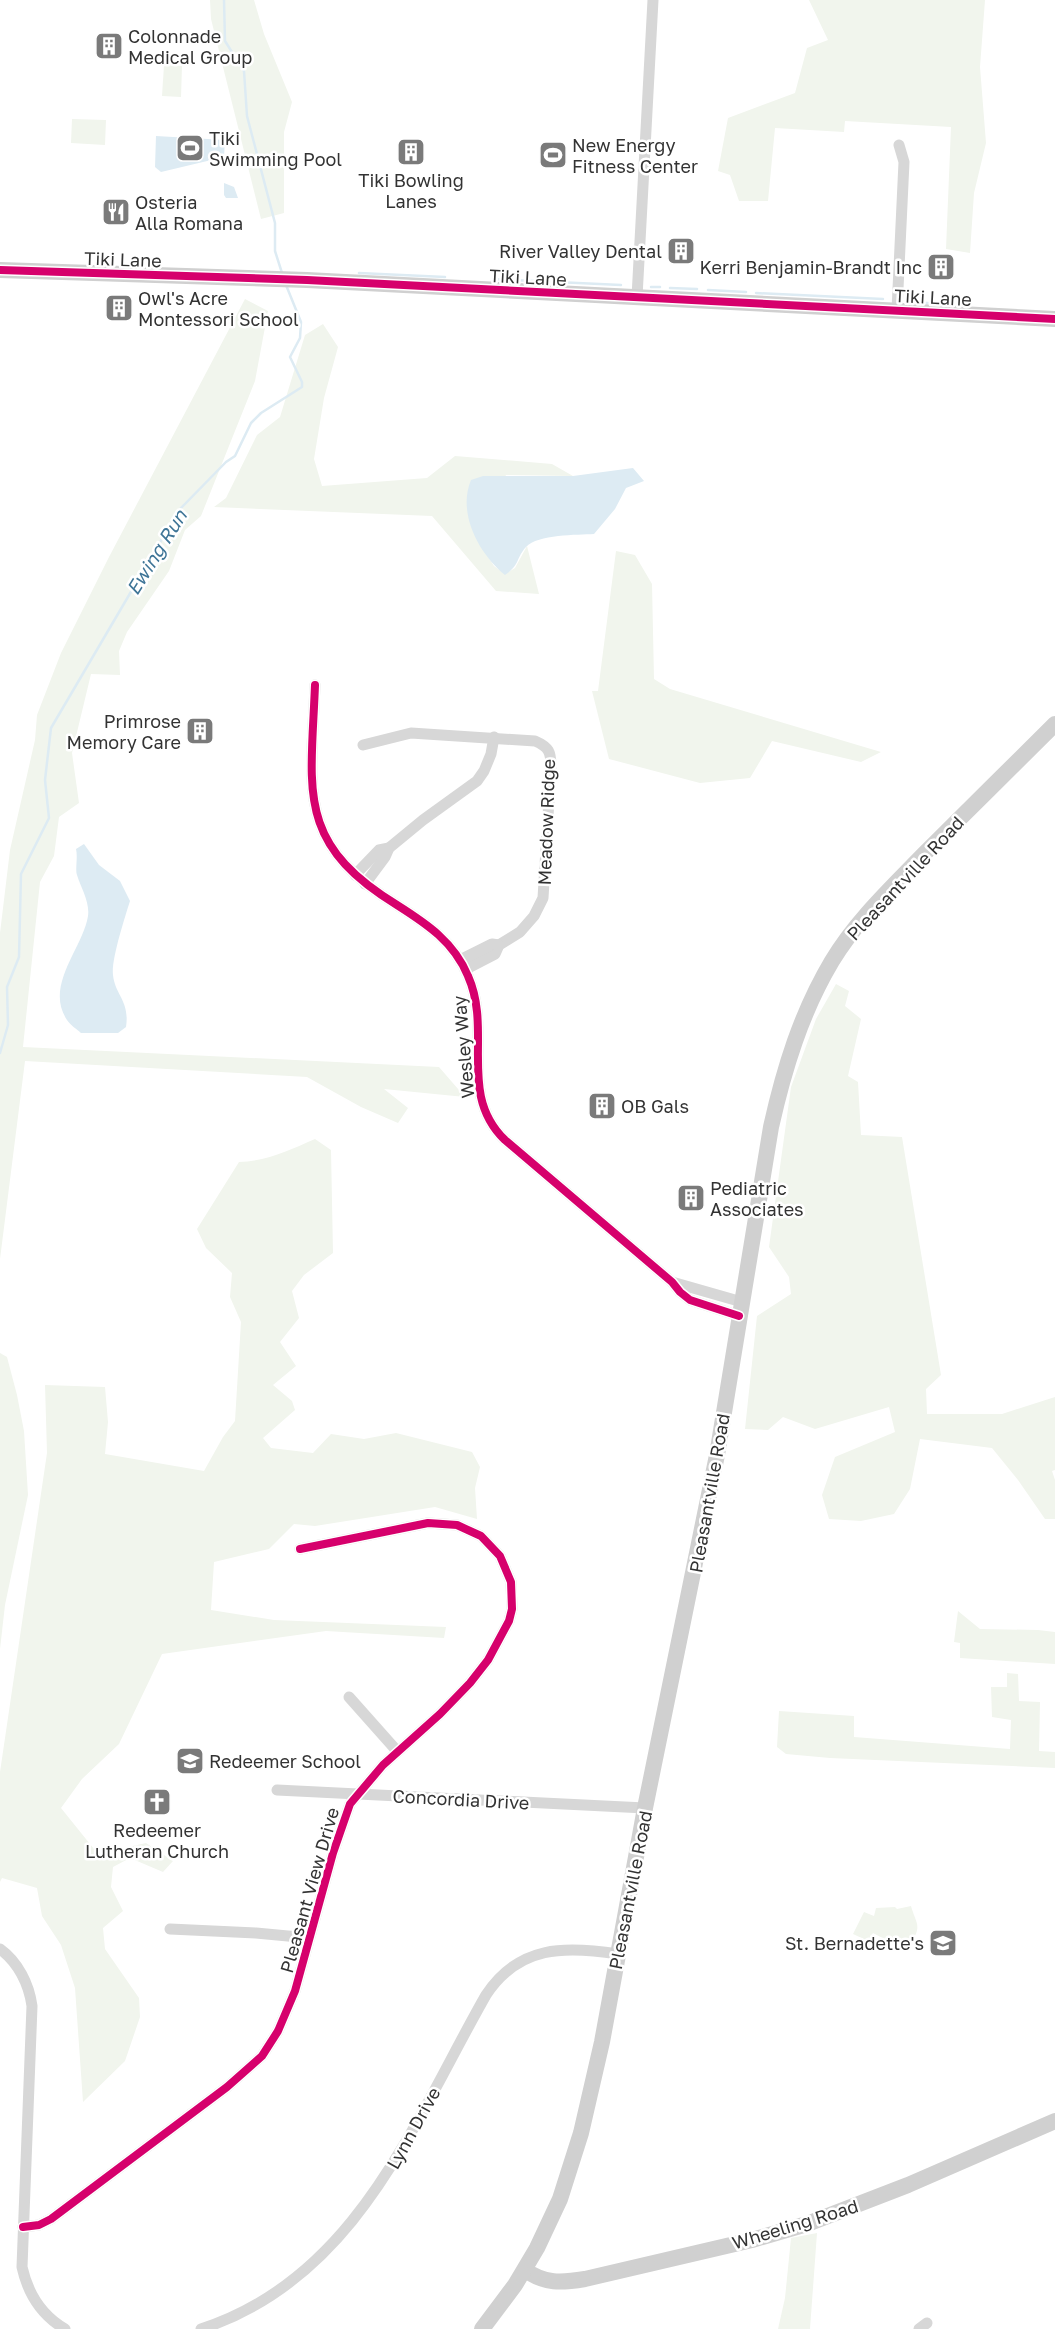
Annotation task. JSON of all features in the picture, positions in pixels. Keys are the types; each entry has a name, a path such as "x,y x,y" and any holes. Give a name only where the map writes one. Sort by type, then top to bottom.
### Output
{"main road":[{"name":"Tiki Lane","path":"0,270 307,280 1055,319"},
{"name":"Pleasantville Road","path":"482,2329 525,2270 560,2199 579,2141 602,2042 645,1808 699,1550 771,1127 780,1087 797,1034 820,983 838,952 866,915 1055,724"},
{"name":"Wheeling Road","path":"525,2270 539,2279 560,2283 585,2279 755,2239 846,2210 1055,2122"}],"street":[{"path":"637,297 653,0"},
{"path":"898,310 904,162 899,145"},
{"name":"Wesley Way","path":"315,685 311,763 314,803 325,837 344,866 365,884 426,923 446,942 463,965 478,1009 478,1084 483,1109 492,1126 505,1140 672,1282 690,1300 740,1309"},
{"name":"Meadow Ridge","path":"362,745 411,732 535,741 545,745 551,756 543,898 534,916 520,932 499,946 495,954 463,965"},
{"path":"365,884 385,857 389,848 423,820 477,781 484,771 491,754 494,737"},
{"path":"355,876 379,850 389,848"},
{"name":"Pleasant View Drive","path":"23,2227 39,2225 52,2219 249,2069 271,2042 287,2014 296,1991 308,1938 346,1812 356,1795 397,1751 446,1709 470,1683 488,1660 502,1636 512,1609 511,1582 507,1568 496,1550 481,1536 457,1525 443,1522 428,1523 300,1549"},
{"path":"349,1697 397,1751"},
{"name":"Concordia Drive","path":"277,1790 645,1808"},
{"path":"170,1929 256,1933 308,1938"},
{"path":"0,1949 20,1971 32,2006 22,2267 27,2286 35,2302 46,2315 65,2329"},
{"name":"Lynn Drive","path":"201,2329 264,2300 303,2271 337,2239 391,2169 486,1995 502,1975 528,1958 553,1950 579,1949 618,1954"}],"shaded area":[{"path":"210,0 254,0 264,34 292,102 284,132 284,213 261,219 211,19"},
{"path":"809,0 985,0 980,67 986,143 974,193 970,253 946,249 951,127 845,121 844,132 775,128 768,201 739,201 730,175 718,171 728,118 795,93 807,48 828,40"},
{"path":"164,65 182,66 181,97 162,96"},
{"path":"72,119 106,120 105,145 71,143"},
{"name":"Tiki Swimming Pool","path":"156,136 225,140 224,157 161,172 155,167"},
{"path":"224,183 234,187 238,198 226,198 224,195"},
{"path":"245,299 268,311 255,381 201,516 185,530 169,571 127,632 119,651 120,675 91,674 72,753 79,803 59,817 54,856 40,882 23,1047 439,1067 465,1097 384,1089 408,1108 398,1123 361,1107 307,1077 25,1061 0,1259 0,933 10,850 35,740 37,715 61,653 109,557"},
{"path":"323,324 338,347 324,398 314,459 322,486 427,478 455,456 552,464 573,476 506,475 476,538 494,566 505,574 515,568 527,546 539,594 496,591 432,516 214,507 226,498 257,435 280,417 305,335"},
{"path":"633,468 644,481 626,488 615,509 594,534 548,537 532,543 526,547 516,565 505,575 487,556 473,532 467,506 467,493 471,480 483,476 573,476"},
{"path":"616,551 635,555 652,584 654,679 670,689 881,752 861,762 772,741 750,778 700,783 609,759 592,691 598,691"},
{"path":"84,844 99,865 120,881 130,901 119,938 113,968 114,982 124,1004 127,1018 126,1027 118,1033 81,1033 68,1022 61,1007 62,981 85,928 88,916 86,900 76,870 76,849"},
{"path":"836,984 849,991 845,1006 861,1019 848,1076 858,1082 861,1135 902,1137 941,1375 926,1389 927,1414 1002,1414 1055,1397 1055,1470 1052,1471 1055,1480 1055,1519 1045,1519 1018,1480 992,1448 920,1439 910,1489 894,1514 861,1521 829,1519 822,1495 835,1457 895,1432 889,1407 815,1429 783,1417 768,1430 745,1429 757,1316 791,1294 789,1277 769,1247 791,1087 816,1019"},
{"path":"315,1139 331,1150 333,1253 304,1275 292,1291 299,1318 280,1342 296,1366 273,1385 292,1401 295,1410 263,1438 271,1448 313,1453 331,1434 364,1439 396,1433 472,1452 480,1467 475,1488 477,1519 435,1507 315,1526 294,1524 269,1549 214,1562 211,1610 274,1620 446,1627 444,1638 326,1631 162,1654 119,1744 82,1779 61,1808 98,1854 146,1843 173,1861 163,1872 130,1858 113,1867 111,1887 123,1911 103,1928 105,1949 139,1998 140,2017 125,2061 83,2102 75,1988 61,1945 42,1916 37,1888 2,1878 0,1882 0,1772 47,1453 45,1385 105,1387 108,1422 105,1454 204,1471 223,1437 235,1421 241,1322 230,1297 232,1273 206,1248 197,1229 239,1162 269,1157"},
{"path":"0,1353 7,1357 17,1395 24,1431 28,1495 5,1605 0,1649"},
{"path":"958,1611 980,1629 1055,1632 1055,1664 960,1658 960,1643 954,1642"},
{"path":"1007,1673 1018,1674 1019,1701 1040,1702 1039,1751 1055,1752 1055,1768 830,1758 786,1754 777,1747 779,1711 854,1716 854,1737 1010,1749 1011,1720 992,1717 991,1687 1007,1687"},
{"path":"911,1906 917,1929 910,1944 904,1941 892,1943 873,1933 868,1941 853,1934 864,1912 874,1916 876,1908 895,1907 897,1909"},
{"path":"817,2233 810,2329 778,2329 785,2298 791,2238"}],"waterway":[{"name":"Ewing Run","path":"224,0 225,41 244,71 247,116 275,223 275,251 282,273"},
{"path":"359,273 445,277"},
{"path":"493,279 621,285"},
{"name":"Ewing Run","path":"0,1053 8,1025 7,987 19,957 21,874 49,818 45,780 51,728 179,510 226,462 235,456 251,423 261,413 302,387 302,382 290,357 300,338 301,322 286,285"},
{"path":"651,287 660,287"},
{"path":"670,288 697,289"},
{"path":"708,290 746,292"},
{"path":"756,293 883,299"},
{"path":"913,302 942,304"}],"cycle path":[{"path":"0,270 307,280 1055,319"},
{"path":"315,685 312,784 316,811 325,836 341,859 364,882 429,927 447,944 462,964 475,997 478,1019 479,1083 482,1103 491,1122 505,1140 672,1282 690,1300 739,1316"},
{"path":"23,2227 39,2225 51,2219 227,2087 262,2056 278,2031 295,1991 333,1853 350,1804 383,1765 440,1714 470,1683 488,1660 509,1621 512,1609 511,1582 500,1556 481,1536 457,1525 428,1523 300,1549"}],"place":[{"name":"Colonnade Medical Group","path":"109,46"},
{"name":"Tiki Swimming Pool","path":"190,148"},
{"name":"Tiki Bowling Lanes","path":"411,152"},
{"name":"New Energy Fitness Center","path":"553,155"},
{"name":"Osteria Alla Romana","path":"116,212"},
{"name":"River Valley Dental","path":"681,251"},
{"name":"Kerri Benjamin-Brandt Inc","path":"941,267"},
{"name":"Owl's Acre Montessori School","path":"119,308"},
{"name":"Primrose Memory Care","path":"200,731"},
{"name":"OB Gals","path":"602,1106"},
{"name":"Pediatric Associates","path":"691,1198"},
{"name":"Redeemer School","path":"190,1761"},
{"name":"Redeemer Lutheran Church","path":"157,1802"},
{"name":"St. Bernadette's","path":"943,1943"}]}
